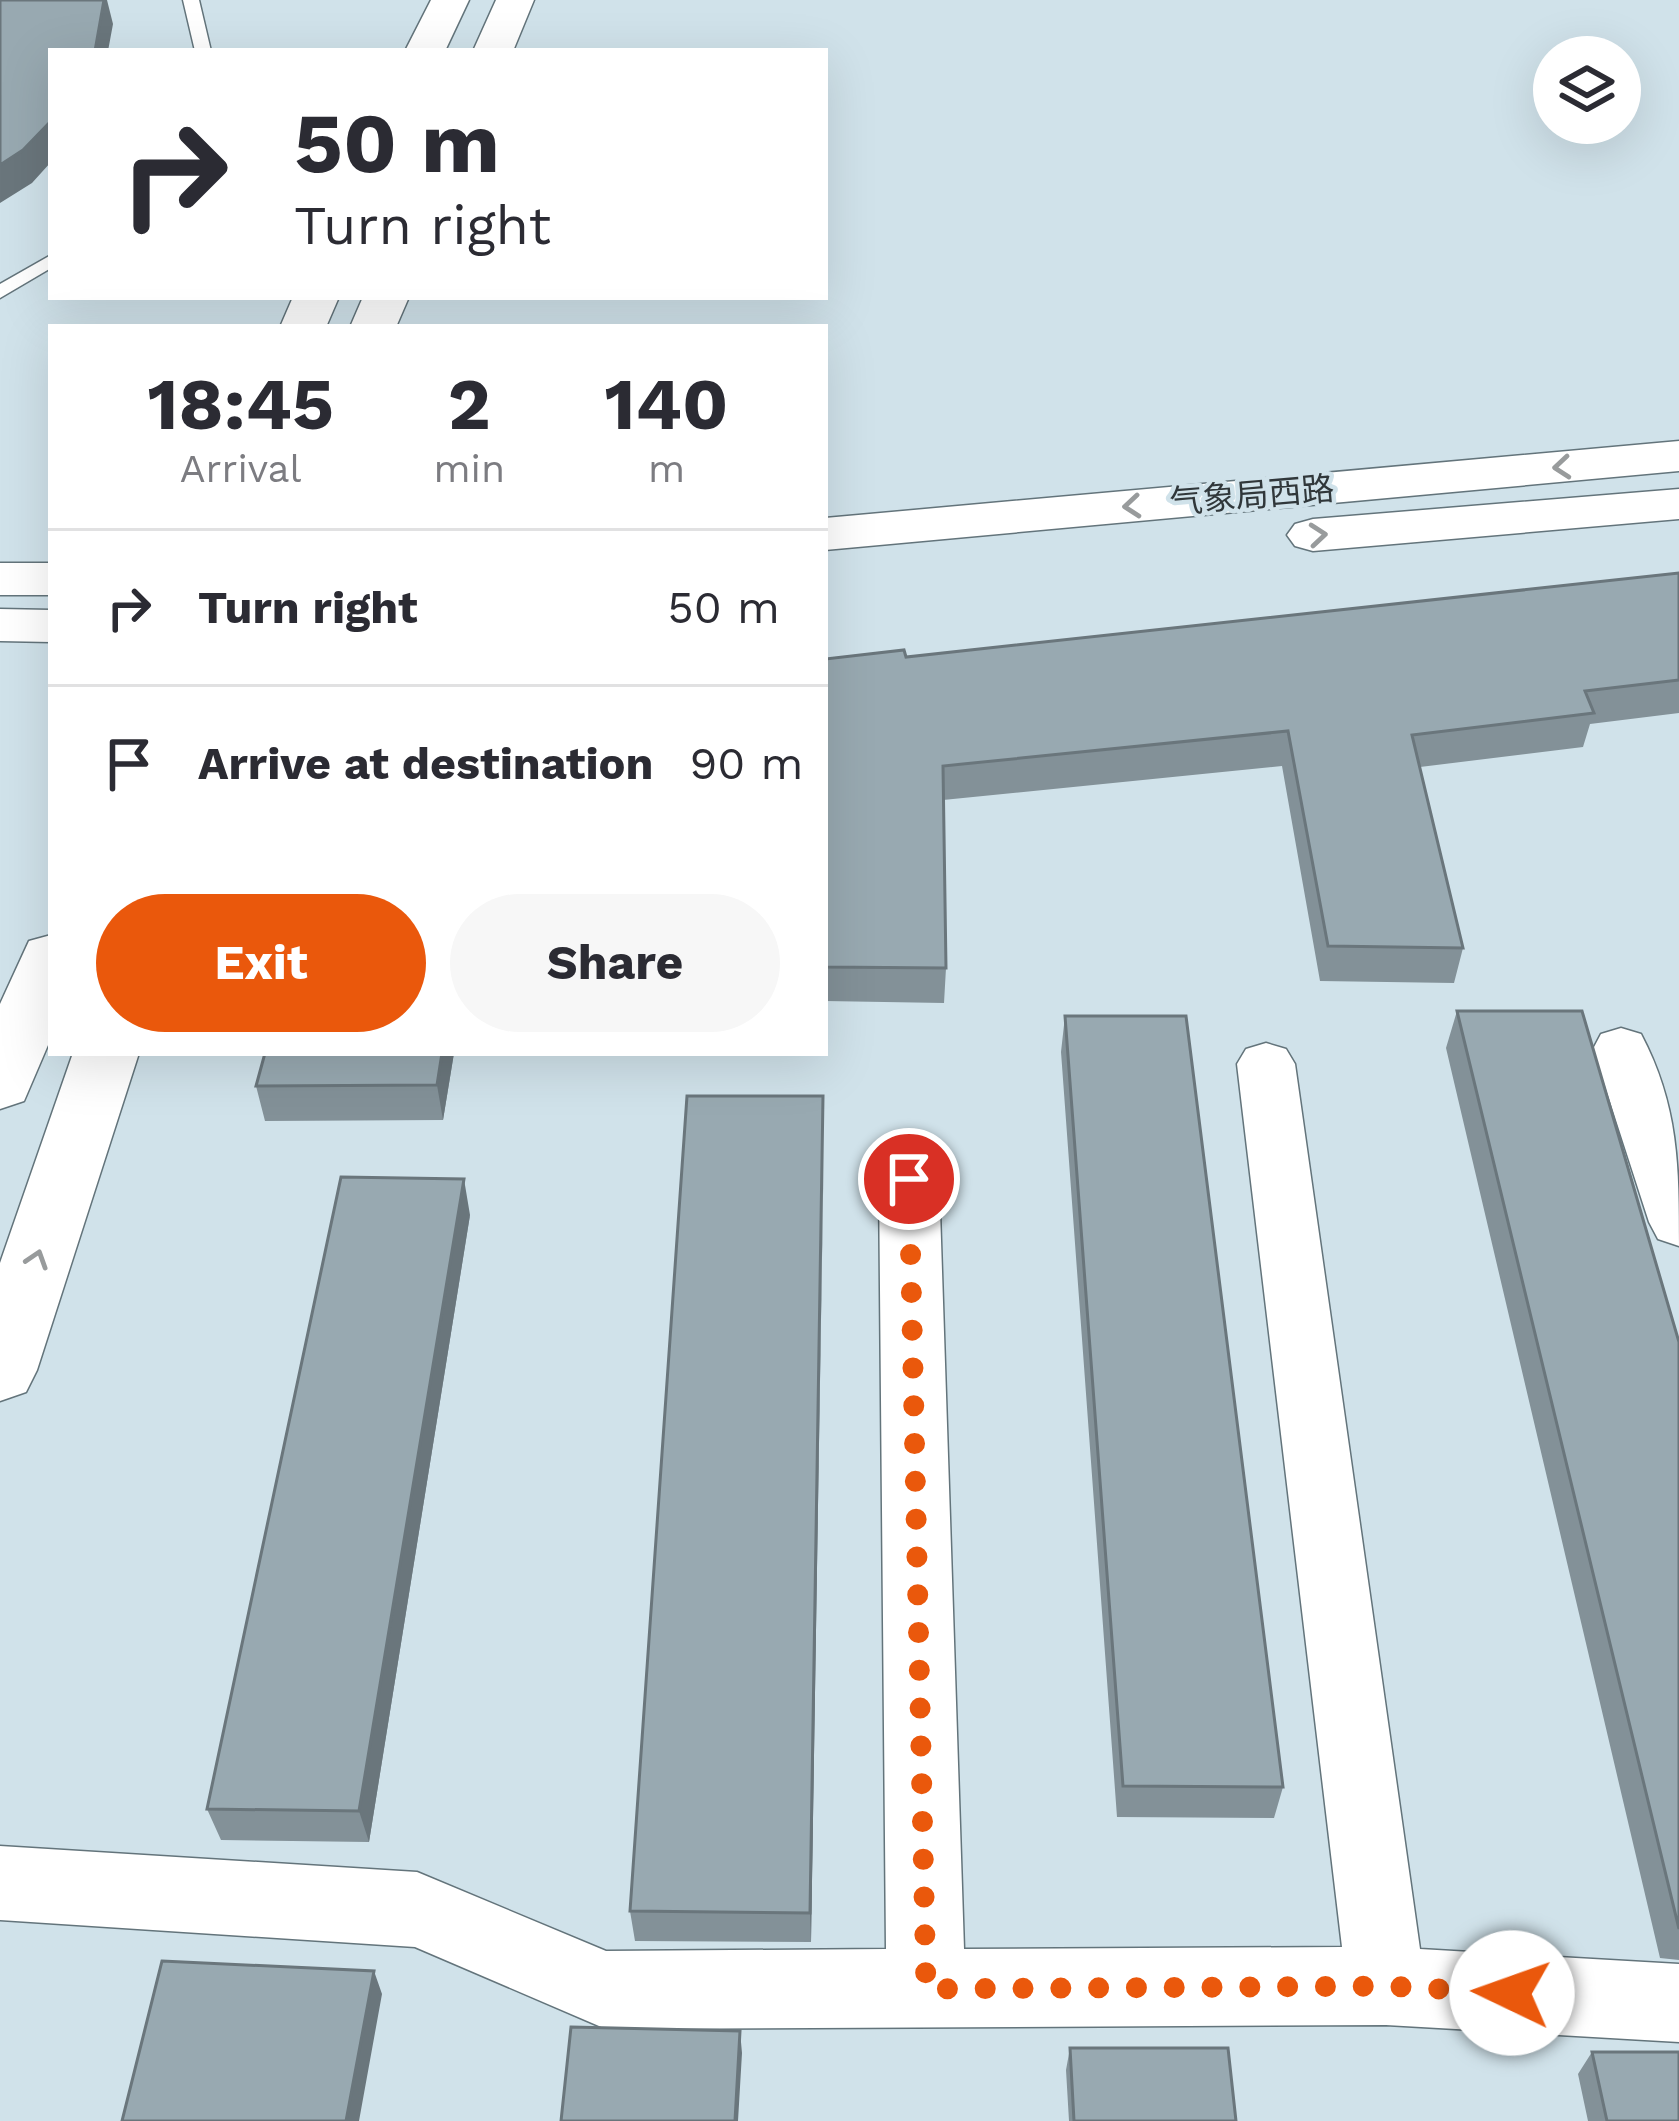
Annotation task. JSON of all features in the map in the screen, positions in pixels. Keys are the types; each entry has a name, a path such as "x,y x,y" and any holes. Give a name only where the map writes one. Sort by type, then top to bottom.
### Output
{"street":[{"path":"426,48 450,0"},
{"path":"494,48 515,0"},
{"name":"气象局西路","path":"828,534 1679,456"},
{"name":"气象局西路","path":"828,578 1679,504"},
{"path":"0,579 48,580"},
{"path":"0,625 48,626"},
{"path":"0,1084 48,964"},
{"path":"1621,1049 1679,1222"},
{"path":"0,1370 105,1056"},
{"path":"1266,1064 1386,1986"},
{"path":"909,1179 926,1989"},
{"path":"0,1883 417,1910 606,1990 1386,1986 1679,2003"}],"lane":[{"path":"191,0 202,48"},
{"path":"0,292 48,262"}],"building":[{"path":"0,0 104,0 96,48 48,48 48,124 0,165"},
{"path":"1679,573 1679,680 1585,691 1594,713 1412,735 1463,948 1328,946 1288,731 943,766 946,968 828,967 828,659 904,650 906,657"},
{"path":"1457,1011 1582,1011 1679,1342 1679,1929"},
{"path":"1065,1016 1186,1016 1283,1787 1123,1786"},
{"path":"264,1056 442,1056 437,1085 256,1086"},
{"path":"687,1096 823,1096 810,1913 630,1911"},
{"path":"341,1177 464,1179 359,1811 207,1809"},
{"path":"162,1961 374,1971 346,2121 122,2121"},
{"path":"571,2027 740,2031 735,2121 561,2121"},
{"path":"1070,2048 1228,2048 1236,2121 1074,2121"},
{"path":"1592,2052 1679,2052 1679,2121 1607,2121"}],"route":[{"path":"909,1179 926,1989 1386,1986 1512,1993"}]}
